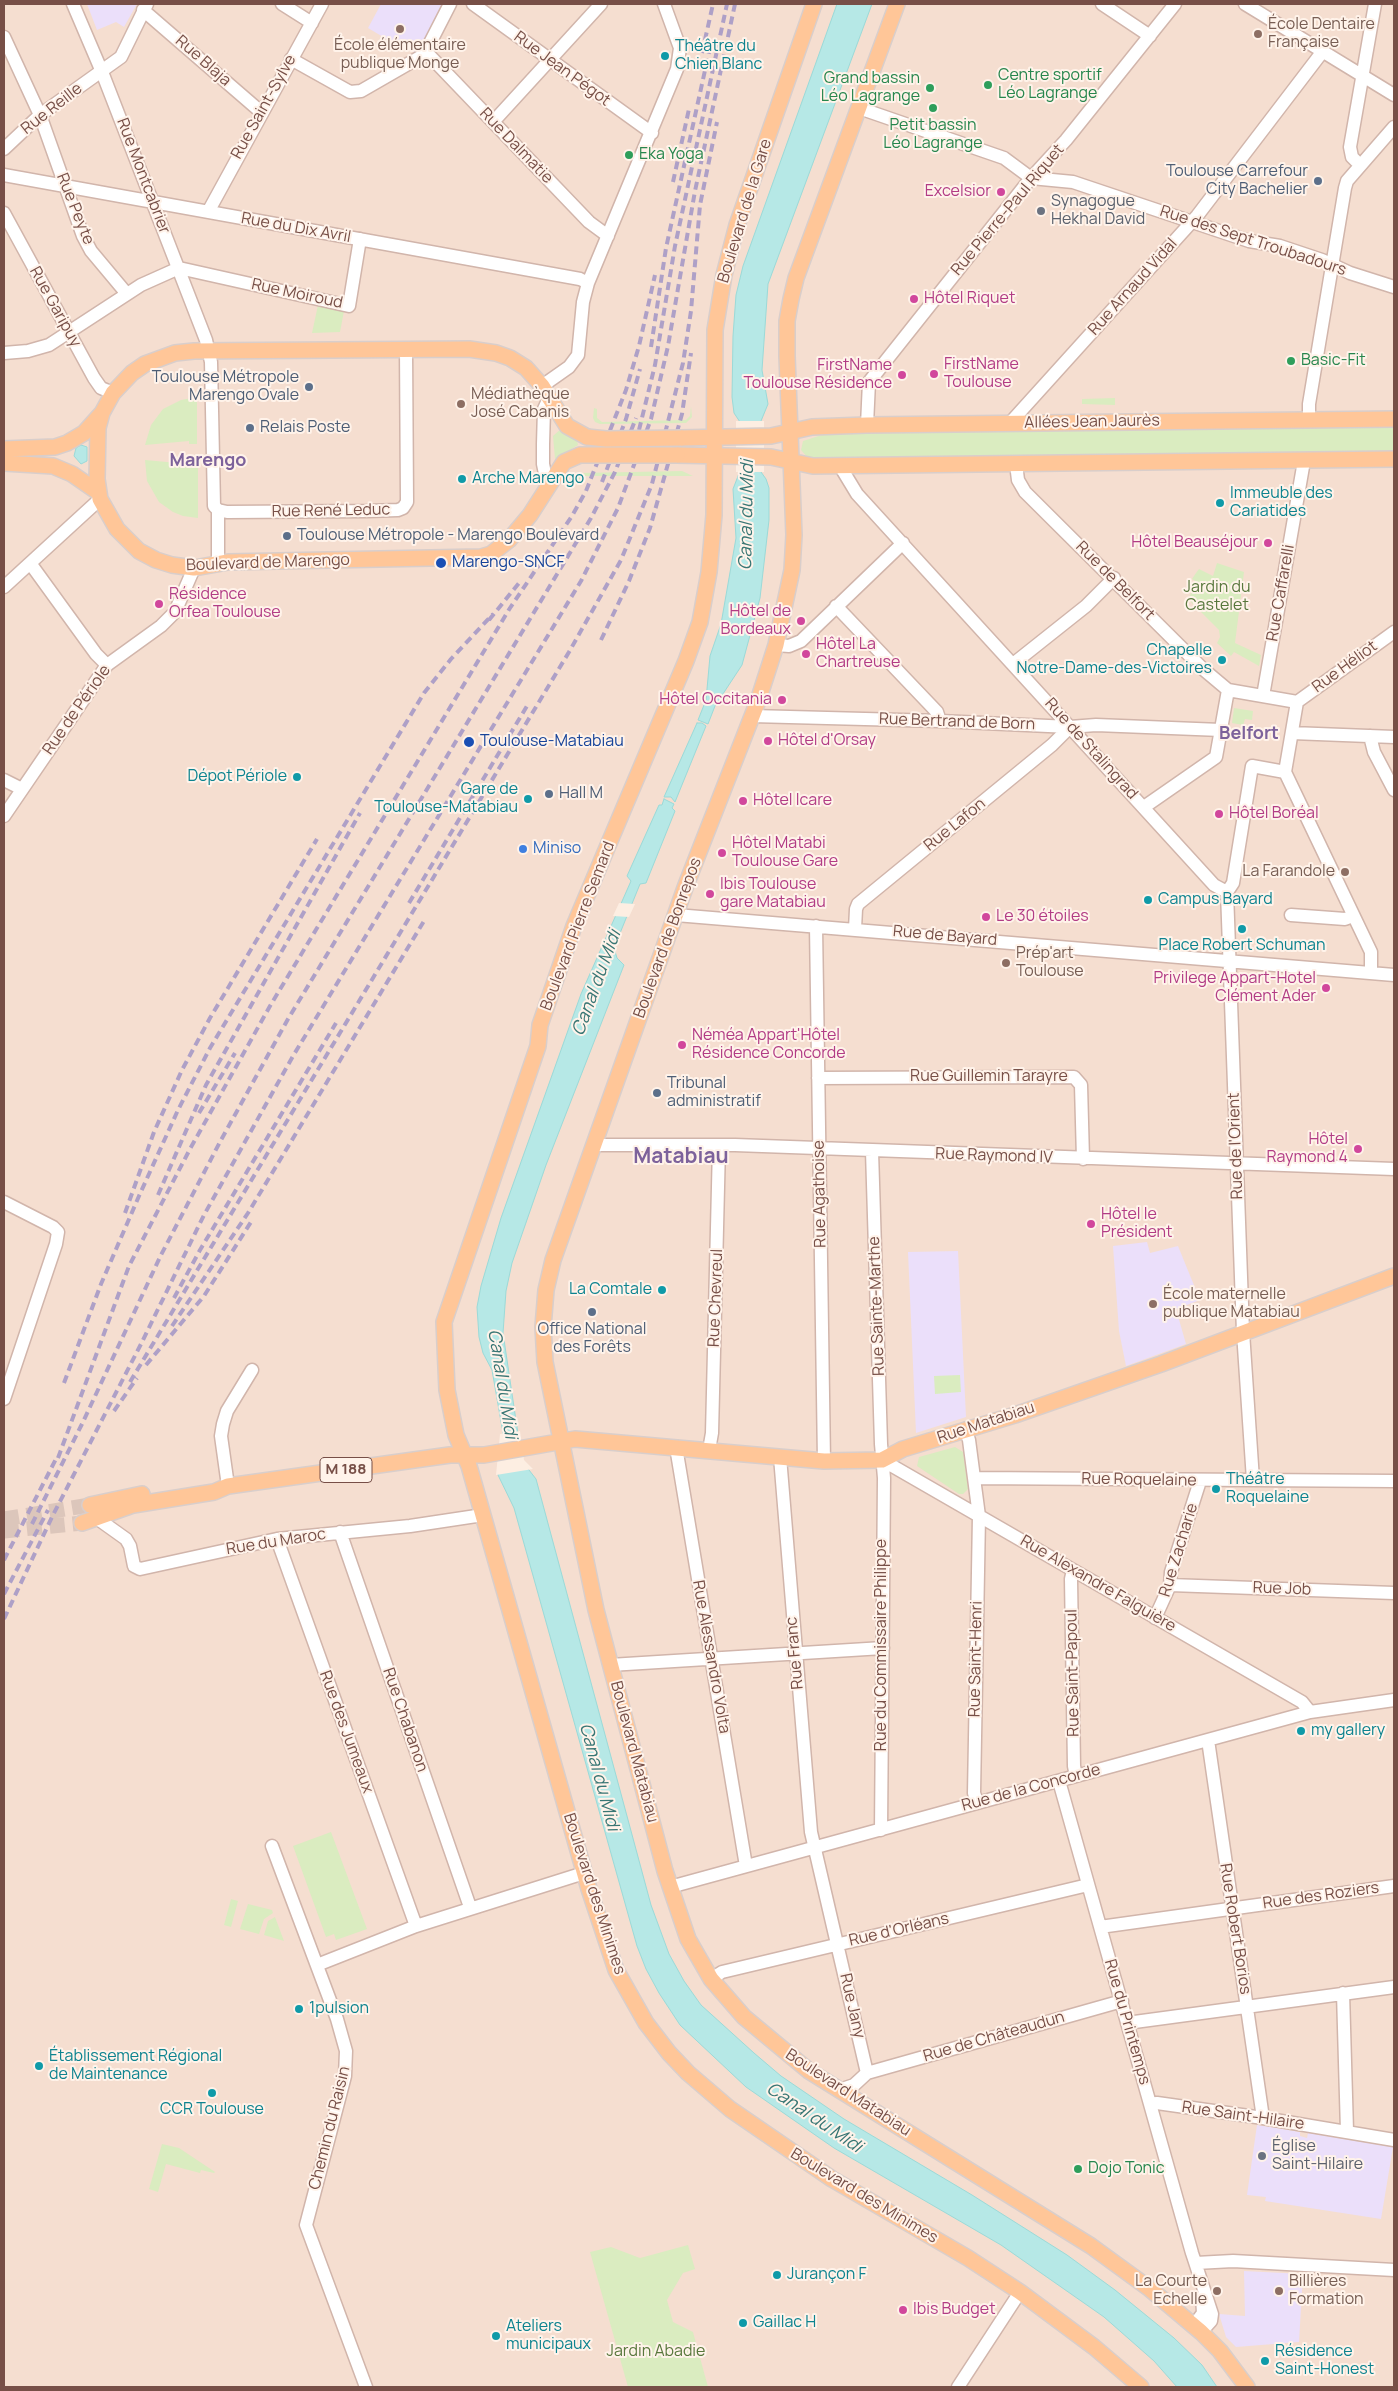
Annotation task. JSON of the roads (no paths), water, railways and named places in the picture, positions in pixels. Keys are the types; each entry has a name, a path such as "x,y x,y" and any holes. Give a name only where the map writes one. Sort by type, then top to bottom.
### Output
{"main road":[{"name":"Boulevard de la Gare","path":"713,455 715,330 724,275 737,225 814,4"},
{"name":"Boulevard de Bonrepos","path":"561,1442 545,1362 543,1327 546,1290 553,1260 676,915 752,716 776,645 792,570 794,535 787,321 791,299 796,278 897,4"},
{"name":"Boulevard de Marengo","path":"587,437 567,426 546,392 526,368 510,358 496,353 469,349 208,350 175,353 159,358 132,373 113,393 102,413 98,428 99,496 117,529 139,551 156,560 172,565 194,568 218,563 481,558 491,554 509,540 530,515 564,462 580,456 713,455"},
{"path":"4,449 55,447 67,443 84,432 102,413"},
{"name":"Allées Jean Jaurès","path":"587,437 606,439 771,436 812,427 867,425 1394,419"},
{"path":"713,455 771,457 813,466 1394,460"},
{"name":"Boulevard Pierre Semard","path":"465,1455 456,1435 447,1390 444,1322 538,1046 540,1025 562,957 686,661 700,622 711,554 714,515 713,455"},
{"path":"4,463 53,466 72,474 99,496"},
{"name":"Rue Matabiau","path":"465,1455 484,1455 575,1439 824,1461 882,1460 903,1449 1015,1415 1394,1276"},
{"name":"Boulevard Matabiau","path":"561,1442 586,1567 610,1665 670,1887 688,1939 712,1979 744,2017 809,2071 1091,2246 1150,2289 1198,2328 1220,2352 1247,2387"},
{"name":"M 188","path":"82,1523 94,1512 156,1492 212,1485 228,1486 450,1455 465,1455"},
{"name":"Boulevard des Minimes","path":"465,1455 584,1872 616,1970 631,1998 669,2054 688,2074 730,2109 782,2147 852,2191 968,2258 1020,2292 1094,2347 1141,2387"}],"street":[{"name":"Rue Montcabrier","path":"72,4 102,72 179,268 208,350"},
{"path":"282,4 312,23"},
{"name":"Rue Saint-Sylve","path":"208,212 261,112 322,4"},
{"path":"291,59 350,92 356,93 427,53 429,45 450,4"},
{"name":"Rue Jean Pégot","path":"472,4 652,133"},
{"path":"493,122 601,4"},
{"path":"548,488 543,464 546,392 578,355 583,302 588,283 652,133 676,70 680,48 664,4"},
{"path":"1102,4 1150,36"},
{"name":"Rue Pierre-Paul Riquet","path":"867,425 868,382 1031,178 1066,140 1175,4"},
{"path":"1245,4 1394,95"},
{"path":"1360,165 1350,152 1375,4"},
{"name":"Rue Reille","path":"4,149 40,115 121,57 145,7"},
{"name":"Rue Blaja","path":"145,7 261,112"},
{"name":"Rue Peyte","path":"4,37 40,115 83,236 91,251 127,294"},
{"name":"Rue Arnaud Vidal","path":"1010,423 1191,222 1323,51"},
{"name":"Rue Dalmatie","path":"427,53 589,222 608,236"},
{"path":"859,108 1004,158 1031,178"},
{"path":"1309,419 1309,404 1345,188 1350,177 1394,127"},
{"name":"Rue du Dix Avril","path":"4,175 360,239 588,283"},
{"name":"Rue des Sept Troubadours","path":"1031,178 1073,182 1249,241 1280,246 1394,287"},
{"name":"Rue Garipuy","path":"4,213 94,378 101,388 113,393"},
{"name":"Rue Moiroud","path":"179,268 349,306 360,239"},
{"path":"4,353 28,351 49,346 141,285 179,268"},
{"name":"Rue René Leduc","path":"218,510 367,511 398,510 403,508 406,502 406,349"},
{"path":"208,350 211,362 212,501 218,510 218,563"},
{"name":"Rue Caffarelli","path":"1263,696 1304,460"},
{"name":"Rue de Belfort","path":"1016,464 1018,480 1025,492 1114,578 1203,669 1228,690"},
{"name":"Rue de Stalingrad","path":"840,466 857,494 1214,885 1227,892"},
{"path":"4,587 99,496"},
{"path":"776,645 795,645 903,543"},
{"path":"30,563 96,654 107,665"},
{"name":"Rue de Périole","path":"4,816 107,665 161,626 175,612 194,568"},
{"path":"1013,664 1086,606 1114,578"},
{"path":"836,606 937,712 940,721"},
{"name":"Rue Héliot","path":"1297,702 1394,632"},
{"path":"1144,808 1216,757 1228,690 1297,702 1285,772 1371,952 1371,973"},
{"name":"Rue Bertrand de Born","path":"752,716 940,721 1070,727 1096,725 1221,730"},
{"name":"Rue Lafon","path":"854,929 858,904 1052,745 1070,727"},
{"path":"1292,733 1394,736"},
{"path":"1370,736 1374,752 1394,790"},
{"path":"1230,960 1227,892 1234,883 1252,766 1285,772"},
{"path":"4,780 22,789"},
{"name":"Rue de Bayard","path":"676,915 1394,974"},
{"path":"1291,915 1345,919 1353,916"},
{"name":"Rue Agathoise","path":"816,926 824,1461"},
{"name":"Rue de l'Orient","path":"1230,960 1244,1332 1253,1480"},
{"name":"Rue Guillemin Tarayre","path":"818,1078 1074,1077 1081,1085 1082,1159"},
{"name":"Rue Raymond IV","path":"593,1145 719,1146 1394,1170"},
{"name":"Rue Chevreul","path":"709,1450 712,1433 719,1146"},
{"name":"Rue Sainte-Marthe","path":"872,1151 882,1460"},
{"path":"4,1202 53,1227 58,1232 56,1244 4,1399"},
{"path":"228,1486 221,1436 223,1424 227,1411 252,1370"},
{"name":"Rue Saint-Henri","path":"965,1429 969,1440 979,1516 974,1793 977,1802"},
{"name":"Rue Alessandro Volta","path":"676,1447 746,1866"},
{"name":"Rue Franc","path":"780,1457 811,1832 815,1848"},
{"name":"Rue Alexandre Falguière","path":"882,1460 1302,1702 1310,1712"},
{"name":"Rue du Commissaire Philippe","path":"881,1830 882,1460"},
{"name":"Rue Roquelaine","path":"974,1478 1394,1481"},
{"name":"Rue Zacharie","path":"1155,1618 1170,1585 1171,1572 1200,1481"},
{"name":"Rue du Maroc","path":"94,1512 126,1539 130,1546 134,1566 140,1569 277,1539 416,1525 483,1515"},
{"name":"Rue Chabanon","path":"340,1532 470,1907"},
{"name":"Rue des Jumeaux","path":"277,1539 416,1926"},
{"name":"Rue Saint-Papoul","path":"1073,1570 1071,1579 1074,1766 1076,1776"},
{"name":"Rue Job","path":"1170,1585 1394,1593"},
{"path":"610,1665 882,1648"},
{"name":"Rue de la Concorde","path":"670,1887 1310,1712 1394,1700"},
{"name":"Rue Robert Borios","path":"1208,1740 1231,1908 1264,2118"},
{"name":"Rue du Printemps","path":"1059,1781 1196,2263 1197,2281 1203,2308 1198,2328"},
{"name":"Chemin du Raisin","path":"272,1846 345,2043 347,2067 306,2225 366,2387"},
{"name":"Rue Jany","path":"815,1848 839,1945 867,2073"},
{"path":"317,1964 470,1907 584,1872"},
{"name":"Rue d'Orléans","path":"712,1979 722,1972 1088,1885"},
{"name":"Rue des Roziers","path":"1100,1928 1394,1886"},
{"path":"1127,2023 1394,1987"},
{"path":"1343,1993 1347,2131"},
{"name":"Rue de Châteaudun","path":"867,2073 1122,2001"},
{"path":"839,2090 854,2085 867,2073"},
{"name":"Rue Saint-Hilaire","path":"1151,2104 1157,2103 1264,2118 1394,2140"},
{"path":"1196,2263 1233,2262 1394,2270"},
{"path":"958,2387 1020,2292"}],"water":[{"name":"Canal du Midi","path":"837,4 872,4 768,284 762,370 768,404 761,421 761,472 769,488 769,520 760,598 742,665 715,706 708,724 698,720 706,700 710,656 721,624 736,538 733,489 740,471 740,422 734,413 732,397 736,295 743,266"},
{"path":"81,445 87,447 87,461 81,464 74,456 76,448"},
{"path":"697,723 702,723 706,726 675,802 671,797 664,797"},
{"name":"Canal du Midi","path":"664,799 674,804 672,808 675,811 646,883 640,884 614,948 617,958 624,965 546,1165 512,1263 506,1291 503,1333 522,1461 536,1479 651,1905 669,1954 684,1981 701,2005 781,2076 844,2119 972,2195 1067,2255 1115,2290 1174,2338 1202,2365 1217,2387 1177,2387 1154,2361 1104,2317 1001,2245 834,2148 746,2087 680,2025 659,1993 646,1969 637,1946 514,1508 498,1475 503,1433 492,1370 483,1353 479,1337 477,1307 481,1286 501,1218 581,994 631,881 627,876 659,805 662,805"}],"tunnel":[{"path":"4,1519 90,1505"},
{"path":"4,1531 82,1523"}],"railway":[{"path":"702,53 713,4"},
{"path":"639,430 655,365 675,246 727,4"},
{"path":"4,1619 52,1517 141,1344 204,1215 293,1056 581,581 618,508 651,419 668,346 695,191 735,4"},
{"path":"651,347 666,248 711,43"},
{"path":"673,182 689,109"},
{"path":"130,1382 569,652 621,560 652,484 683,363 691,311 700,205 717,122"},
{"path":"58,1458 129,1266 190,1149 270,1006 510,608 572,516 586,491 626,390 639,346 655,275"},
{"path":"601,640 629,581 650,528 682,414 691,353"},
{"path":"602,482 626,419 640,369"},
{"path":"32,1524 82,1424 161,1255 221,1140 288,1019 591,518 615,472 636,418"},
{"path":"489,620 519,583"},
{"path":"64,1383 101,1284 139,1196 178,1110 210,1048 424,693 451,659 493,614"},
{"path":"409,903 527,706"},
{"path":"158,1195 206,1085 360,813"},
{"path":"125,1213 154,1132 182,1070 210,1018 317,839"},
{"path":"172,1326 248,1213 424,921"},
{"path":"174,1298 200,1250 336,1023"},
{"path":"199,1113 235,1053"},
{"path":"146,1365 204,1296 251,1222"},
{"path":"114,1411 137,1378"},
{"path":"4,1560 57,1457"},
{"path":"4,1594 48,1510"}],"place":[{"name":"École élémentaire publique Monge","path":"400,29"},
{"name":"École Dentaire Française","path":"1258,34"},
{"name":"Théâtre du Chien Blanc","path":"665,56"},
{"name":"Centre sportif Léo Lagrange","path":"988,85"},
{"name":"Grand bassin Léo Lagrange","path":"930,88"},
{"name":"Petit bassin Léo Lagrange","path":"933,108"},
{"name":"Eka Yoga","path":"629,155"},
{"name":"Toulouse Carrefour City Bachelier","path":"1318,181"},
{"name":"Excelsior","path":"1001,192"},
{"name":"Synagogue Hekhal David","path":"1041,211"},
{"name":"Hôtel Riquet","path":"914,299"},
{"name":"Basic-Fit","path":"1291,361"},
{"name":"FirstName Toulouse","path":"934,374"},
{"name":"FirstName Toulouse Résidence","path":"902,375"},
{"name":"Toulouse Métropole Marengo Ovale","path":"309,387"},
{"name":"Médiathèque José Cabanis","path":"461,404"},
{"name":"Relais Poste","path":"250,428"},
{"name":"Arche Marengo","path":"462,479"},
{"name":"Immeuble des Cariatides","path":"1220,503"},
{"name":"Toulouse Métropole - Marengo Boulevard","path":"287,536"},
{"name":"Hôtel Beauséjour","path":"1268,543"},
{"name":"Marengo-SNCF","path":"441,563"},
{"name":"Résidence Orfea Toulouse","path":"159,604"},
{"name":"Hôtel de Bordeaux","path":"801,621"},
{"name":"Hôtel La Chartreuse","path":"806,654"},
{"name":"Chapelle Notre-Dame-des-Victoires","path":"1222,660"},
{"name":"Hôtel Occitania","path":"782,700"},
{"name":"Hôtel d'Orsay","path":"768,741"},
{"name":"Toulouse-Matabiau","path":"469,742"},
{"name":"Dépot Périole","path":"297,777"},
{"name":"Hall M","path":"549,794"},
{"name":"Gare de Toulouse-Matabiau","path":"528,799"},
{"name":"Hôtel Icare","path":"743,801"},
{"name":"Hôtel Boréal","path":"1219,814"},
{"name":"Miniso","path":"523,849"},
{"name":"Hôtel Matabi Toulouse Gare","path":"722,853"},
{"name":"La Farandole","path":"1345,872"},
{"name":"Ibis Toulouse gare Matabiau","path":"710,894"},
{"name":"Campus Bayard","path":"1148,900"},
{"name":"Le 30 étoiles","path":"986,917"},
{"name":"Place Robert Schuman","path":"1242,929"},
{"name":"Prép'art Toulouse","path":"1006,963"},
{"name":"Privilege Appart-Hotel Clément Ader","path":"1326,988"},
{"name":"Néméa Appart'Hôtel Résidence Concorde","path":"682,1045"},
{"name":"Tribunal administratif","path":"657,1093"},
{"name":"Hôtel Raymond 4","path":"1358,1149"},
{"name":"Hôtel le Président","path":"1091,1224"},
{"name":"La Comtale","path":"662,1290"},
{"name":"École maternelle publique Matabiau","path":"1153,1304"},
{"name":"Office National des Forêts","path":"592,1312"},
{"name":"Théâtre Roquelaine","path":"1216,1489"},
{"name":"my gallery","path":"1301,1731"},
{"name":"1pulsion","path":"299,2009"},
{"name":"Établissement Régional de Maintenance","path":"39,2066"},
{"name":"CCR Toulouse","path":"212,2093"},
{"name":"Église Saint-Hilaire","path":"1262,2156"},
{"name":"Dojo Tonic","path":"1078,2169"},
{"name":"Jurançon F","path":"777,2275"},
{"name":"La Courte Echelle","path":"1217,2291"},
{"name":"Billières Formation","path":"1279,2291"},
{"name":"Ibis Budget","path":"903,2310"},
{"name":"Gaillac H","path":"743,2323"},
{"name":"Ateliers municipaux","path":"496,2336"},
{"name":"Résidence Saint-Honest","path":"1265,2361"}],"district":[{"name":"Marengo","path":"208,461"},
{"name":"Belfort","path":"1249,734"},
{"name":"Matabiau","path":"681,1157"}],"park label":[{"name":"Jardin du Castelet","path":"1217,597"},
{"name":"Jardin Abadie","path":"656,2352"}]}
